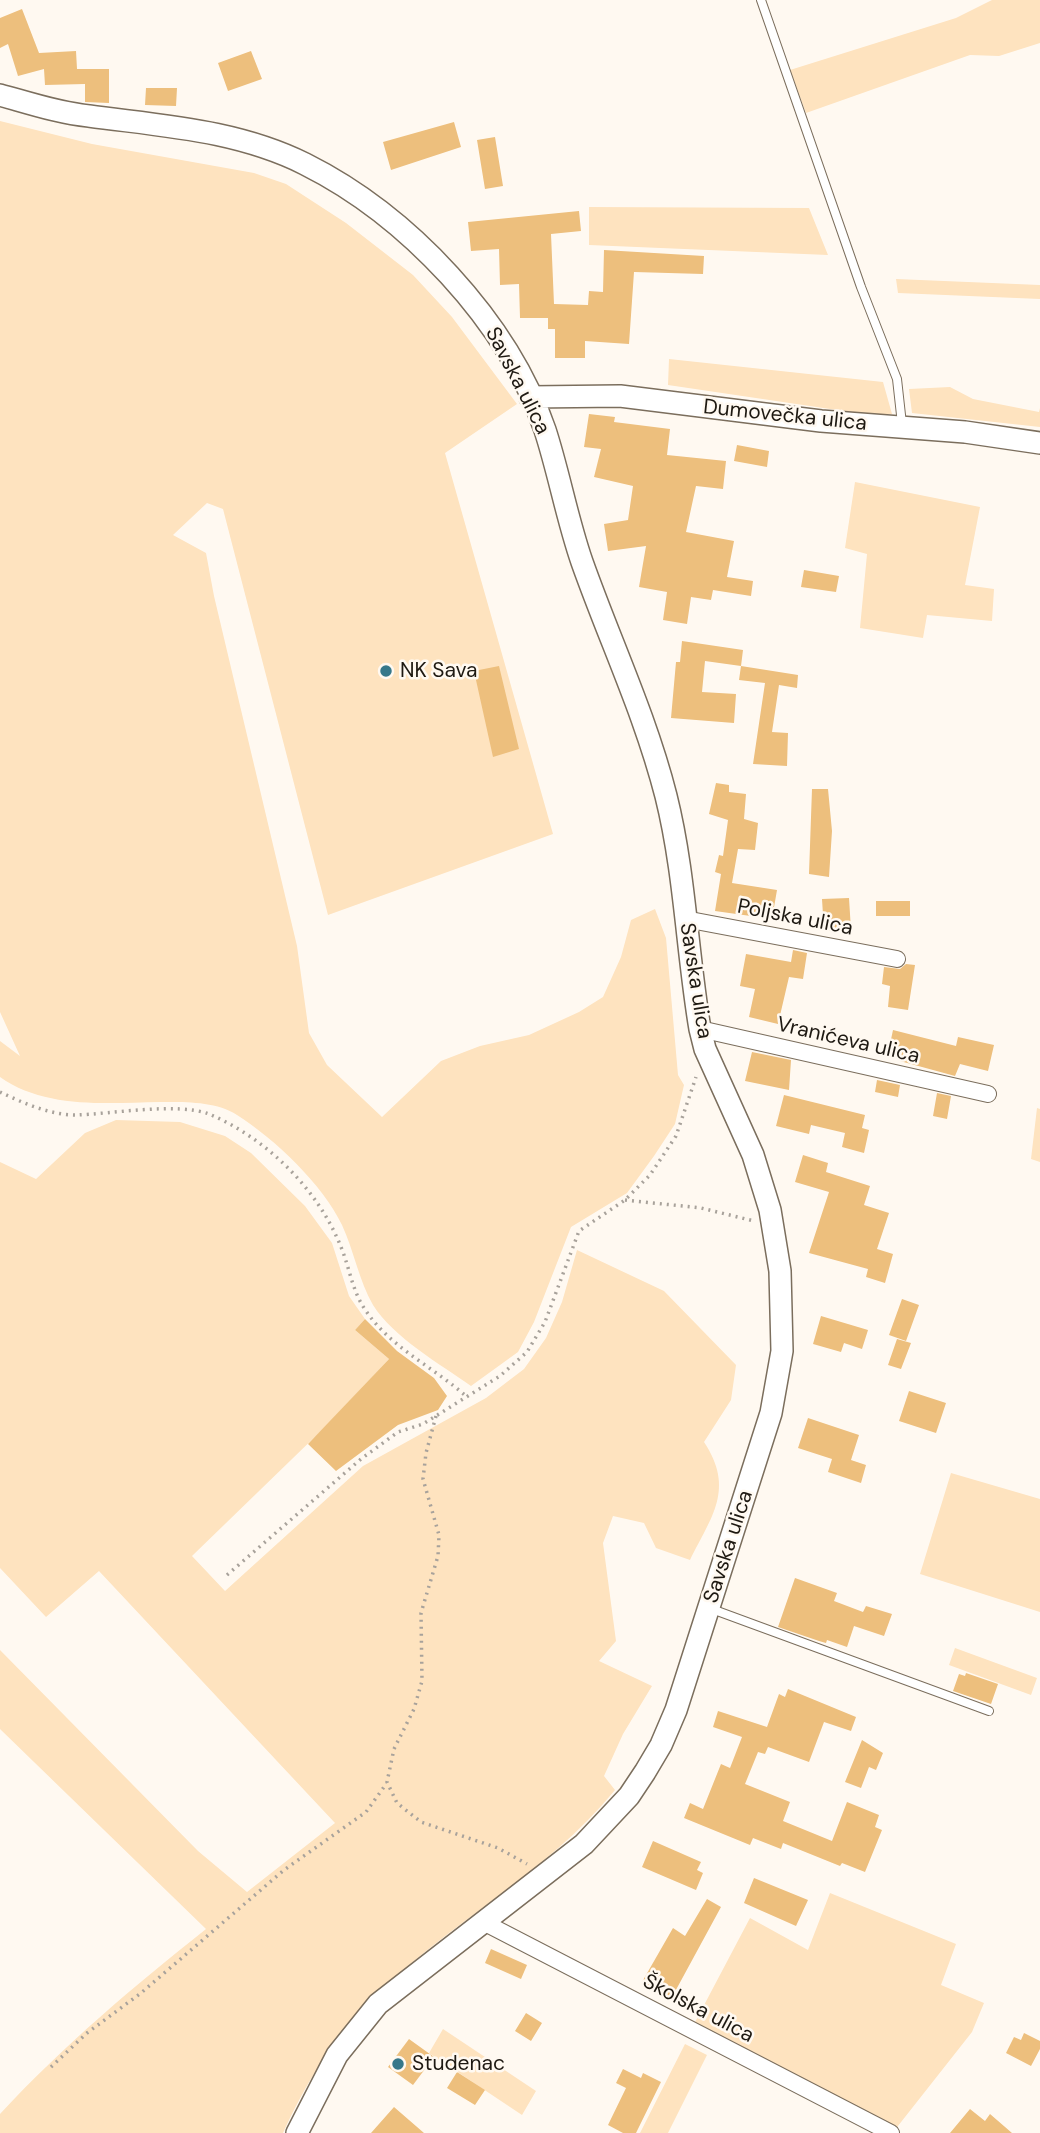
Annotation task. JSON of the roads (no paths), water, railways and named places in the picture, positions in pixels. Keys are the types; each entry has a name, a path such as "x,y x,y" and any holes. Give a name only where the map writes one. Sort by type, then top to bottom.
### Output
{"main road":[{"name":"Savska ulica","path":"0,94 88,116 124,119 226,136 284,155 321,173 378,211 443,269 491,326 530,397 545,431 581,561 630,679 652,747 676,841 702,1039 753,1155 774,1226 783,1332 777,1385 676,1710 656,1754 609,1819 553,1870 485,1923 427,1963 378,2004 337,2055 299,2132"},
{"name":"Dumovečka ulica","path":"530,397 620,396 902,428 965,432 1040,443"}],"street":[{"name":"Poljska ulica","path":"685,919 897,959"},
{"name":"Vranićeva ulica","path":"702,1039 988,1094"},
{"name":"Školska ulica","path":"485,1923 891,2133"}],"lane":[{"path":"761,0 861,287 897,379 902,428"},
{"path":"709,1608 989,1711"}],"place":[{"name":"NK Sava","path":"386,671"},
{"name":"Studenac","path":"398,2064"}]}
